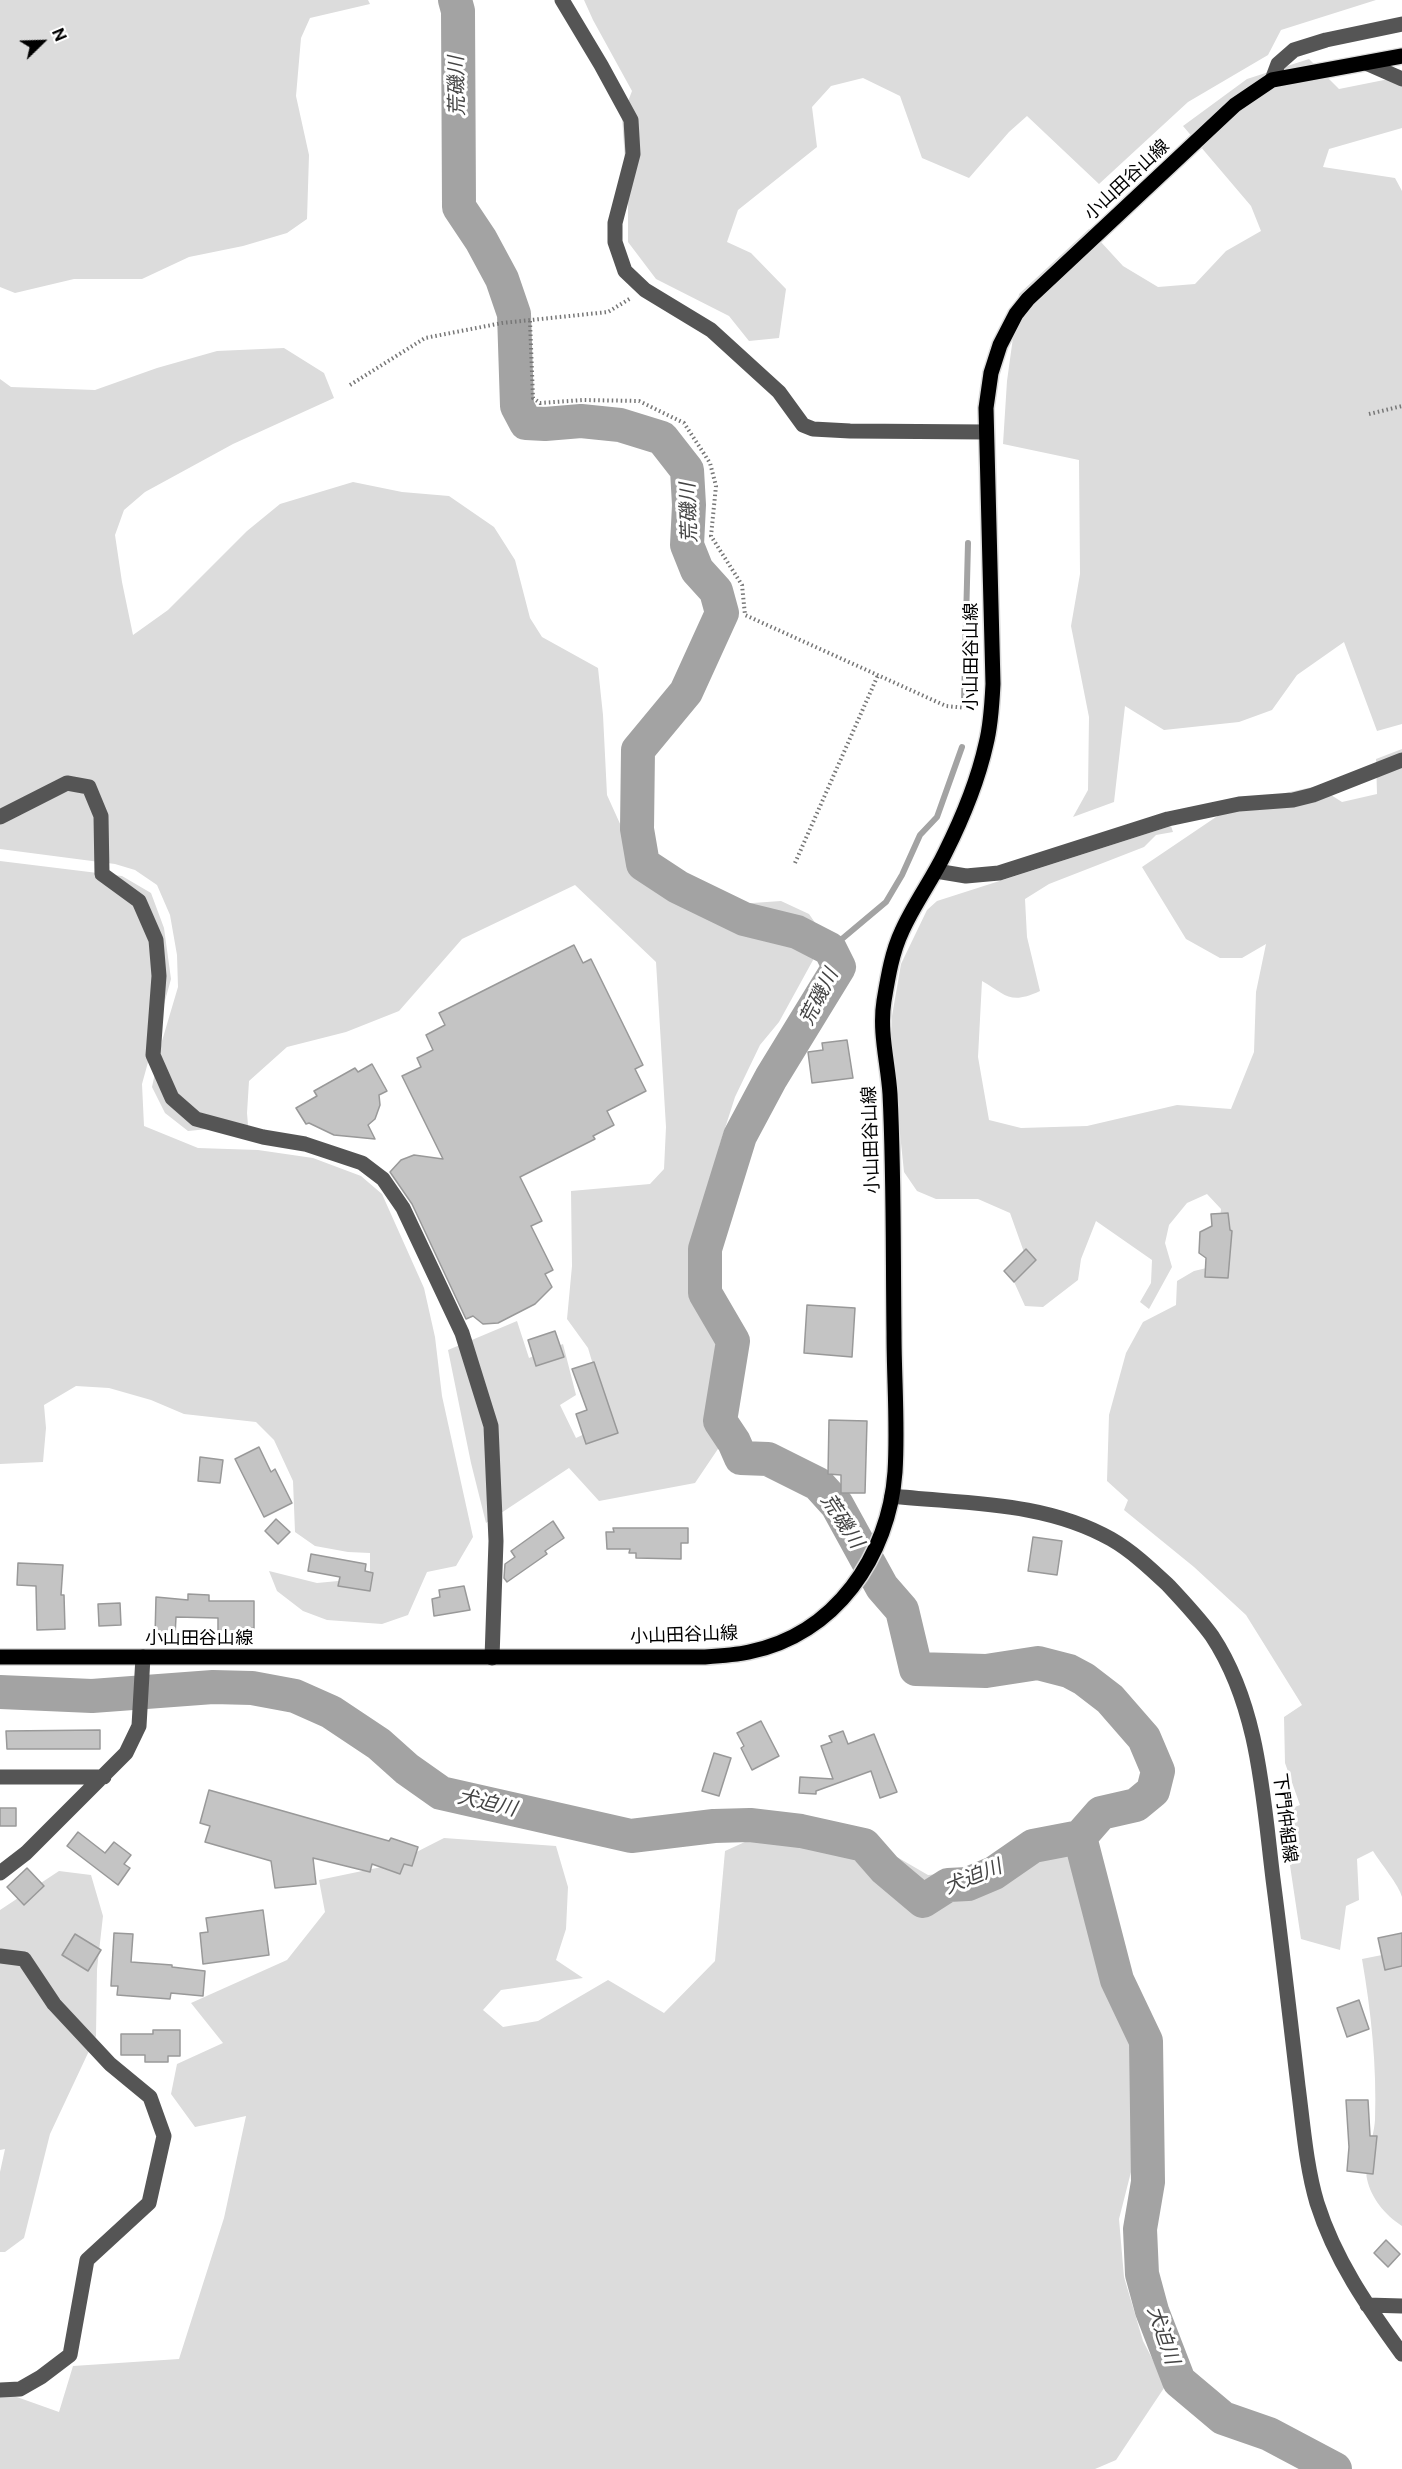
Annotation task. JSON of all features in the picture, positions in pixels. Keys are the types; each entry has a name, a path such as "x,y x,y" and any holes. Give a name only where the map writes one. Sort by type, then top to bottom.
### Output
{"main road":[{"name":"小山田谷山線","path":"0,1657 705,1657 750,1652 773,1645 817,1623 838,1606 870,1563 887,1519 892,1496 895,1472 893,1217 890,1092 882,1026 883,1005 894,950 959,822 987,744 993,684 986,408 991,373 1000,345 1016,314 1028,299 1235,105 1272,80 1402,56"}],"street":[{"path":"562,0 631,120 633,154 615,223 615,242 625,271 645,290 711,330 779,392 803,425 813,429 850,431 986,432"},
{"path":"1272,80 1278,64 1294,50 1326,40 1402,24"},
{"path":"1368,64 1402,79"},
{"path":"936,871 966,876 999,873 1168,819 1239,804 1293,800 1313,795 1402,760"},
{"path":"0,817 67,783 89,787 101,816 102,874 139,902 156,940 159,976 153,1055 172,1098 196,1119 263,1137 305,1144 362,1163 383,1179 403,1208 462,1333 491,1426 496,1541 492,1658"},
{"name":"下門仲組線","path":"892,1496 1024,1508 1064,1519 1111,1539 1149,1568 1184,1602 1212,1636 1228,1665 1242,1701 1259,1772 1304,2132 1317,2201 1351,2281 1402,2354"},
{"path":"0,1873 26,1852 104,1778 126,1753 139,1726 143,1657"},
{"path":"0,1777 104,1778"},
{"path":"0,1956 24,1959 54,2004 110,2064 150,2097 164,2136 149,2203 87,2260 70,2355 42,2377 20,2389 0,2390"},
{"path":"1367,2305 1402,2306"}],"path":[{"path":"350,385 425,338 502,323 608,312 645,290"},
{"path":"530,321 533,398 540,403 583,400 639,401 684,423 710,463 716,486 711,536 742,585 745,615 946,706 991,710"},
{"path":"1369,414 1402,406"},
{"path":"795,863 878,675"}],"shaded area":[{"path":"0,0 368,0 370,4 310,18 301,38 296,96 309,155 307,219 287,233 243,246 189,257 142,279 74,279 15,293 0,287"},
{"path":"584,0 1376,0 1281,30 1268,55 1188,102 1099,184 1027,116 1009,132 969,178 922,158 900,96 863,78 831,86 812,107 817,147 738,210 727,242 751,253 786,289 779,338 749,341 729,316 656,279 628,242 628,204 622,117 632,91"},
{"path":"1309,59 1339,89 1394,78 1402,86 1402,128 1329,149 1323,167 1395,178 1402,191 1402,724 1377,731 1344,642 1297,675 1272,710 1239,722 1164,730 1125,706 1114,802 1073,817 1088,790 1089,717 1071,626 1080,574 1079,460 1003,444 1007,381 1019,294 1089,229 1123,266 1158,287 1195,284 1226,251 1261,231 1251,206 1183,126 1247,79"},
{"path":"284,348 324,373 334,398 233,444 145,492 124,510 115,535 133,635 168,610 247,531 280,504 353,482 402,492 449,496 494,527 515,560 530,618 542,637 598,668 607,795 626,837 659,866 698,894 724,905 781,901 809,914 818,927 818,951 779,1022 760,1045 735,1097 719,1147 712,1226 713,1299 731,1381 726,1437 695,1483 599,1501 569,1468 486,1523 448,1350 517,1321 529,1358 563,1344 576,1395 560,1405 576,1438 610,1422 588,1348 567,1319 572,1266 571,1191 650,1184 664,1169 666,1127 656,962 575,885 462,939 399,1011 346,1032 287,1047 249,1081 248,1125 188,1131 165,1113 152,1087 162,1041 178,987 177,955 170,915 157,885 135,870 115,864 0,849 0,379 11,387 95,390 157,368 217,351"},
{"path":"1402,749 1402,1897 1373,1851 1357,1859 1359,1900 1346,1906 1340,1950 1301,1939 1282,1812 1300,1805 1285,1763 1284,1717 1302,1705 1246,1615 1194,1567 1124,1510 1128,1500 1107,1481 1109,1415 1126,1353 1143,1322 1176,1305 1177,1281 1194,1271 1215,1266 1221,1209 1207,1194 1187,1203 1169,1225 1165,1243 1172,1267 1149,1309 1140,1302 1151,1283 1152,1260 1096,1221 1081,1259 1078,1280 1043,1307 1025,1306 1010,1273 1025,1255 1010,1213 978,1199 936,1199 917,1191 904,1172 892,1056 892,1016 901,964 927,910 937,901 1171,826 1173,832 1156,835 1144,847 1049,884 1025,899 1027,937 1040,991 1015,998 1003,994 982,981 978,1057 989,1120 1021,1128 1087,1126 1177,1105 1231,1109 1254,1052 1256,992 1266,944 1242,958 1220,958 1186,939 1142,867 1219,815 1285,793 1317,786 1342,802 1377,794 1376,759"},
{"path":"0,861 122,876 151,893 164,928 171,979 142,1084 144,1126 198,1148 258,1150 313,1158 361,1176 382,1194 424,1288 435,1337 442,1396 473,1537 456,1566 427,1572 408,1615 382,1624 327,1620 303,1611 277,1591 269,1571 317,1583 370,1578 370,1553 315,1546 295,1532 293,1481 274,1440 256,1422 184,1414 151,1400 109,1388 76,1386 44,1405 46,1428 43,1462 0,1464"},
{"path":"802,1816 840,1824 928,1875 986,1870 1036,1832 1060,1831 1080,1846 1082,1882 1090,1921 1118,1992 1152,2038 1132,2087 1158,2113 1131,2172 1119,2219 1124,2277 1143,2341 1166,2385 1116,2460 1095,2469 0,2469 0,2391 59,2412 73,2366 179,2359 224,2218 246,2116 195,2127 171,2094 177,2064 223,2043 191,2003 287,1960 325,1912 319,1880 391,1865 444,1838 556,1846 568,1887 566,1929 556,1960 583,1978 501,1990 483,2010 503,2027 538,2021 608,1980 664,2013 715,1961 725,1851"},
{"path":"59,1871 91,1875 103,1916 97,1969 96,2036 50,2134 24,2238 5,2252 0,2252 0,2172 5,2149 0,2150 0,1910"},
{"path":"1382,1955 1402,1960 1402,2226 1390,2217 1375,2199 1366,2173 1375,2120 1375,2079 1371,2019 1362,1959"}],"building":[{"path":"574,945 583,963 591,959 643,1065 635,1069 646,1091 607,1111 614,1125 593,1136 595,1139 520,1177 542,1221 531,1226 553,1270 545,1274 552,1287 535,1304 498,1323 483,1324 473,1316 466,1319 412,1204 390,1172 401,1160 414,1155 443,1159 402,1076 421,1067 417,1058 433,1050 426,1035 445,1025 439,1013"},
{"path":"847,1040 853,1078 812,1083 808,1052 823,1050 822,1043"},
{"path":"372,1064 387,1091 379,1095 380,1105 375,1119 368,1125 375,1139 334,1135 309,1123 306,1124 296,1108 317,1096 314,1091 355,1068 358,1072"},
{"path":"1228,1213 1232,1231 1228,1278 1205,1277 1206,1258 1199,1253 1200,1232 1212,1226 1211,1214"},
{"path":"1026,1249 1036,1260 1014,1282 1004,1271"},
{"path":"807,1305 855,1308 852,1357 804,1353"},
{"path":"555,1331 564,1357 536,1366 528,1340"},
{"path":"594,1362 618,1433 586,1444 576,1414 587,1410 572,1369"},
{"path":"829,1420 867,1421 865,1493 841,1493 841,1475 828,1474"},
{"path":"259,1447 271,1472 275,1469 292,1503 264,1517 235,1459"},
{"path":"200,1457 223,1460 220,1483 198,1481"},
{"path":"276,1519 290,1532 278,1544 265,1531"},
{"path":"553,1521 564,1538 545,1551 547,1554 507,1582 504,1578 505,1564 515,1557 511,1551"},
{"path":"613,1528 688,1528 688,1543 681,1543 681,1559 636,1558 636,1553 629,1553 630,1549 607,1549 606,1532 614,1532"},
{"path":"1033,1537 1062,1541 1057,1575 1028,1571"},
{"path":"311,1554 366,1564 365,1571 373,1573 370,1591 338,1586 340,1577 308,1571"},
{"path":"18,1563 63,1565 61,1595 64,1595 65,1629 37,1630 36,1586 17,1585"},
{"path":"464,1586 470,1610 434,1616 432,1599 440,1597 439,1590"},
{"path":"188,1594 209,1595 209,1601 254,1601 254,1628 237,1628 236,1632 218,1632 218,1618 176,1617 175,1636 155,1636 156,1597 188,1600"},
{"path":"120,1603 121,1625 99,1626 98,1604"},
{"path":"761,1721 779,1756 752,1770 741,1748 744,1746 737,1733"},
{"path":"100,1730 100,1749 7,1749 6,1731"},
{"path":"843,1731 848,1744 874,1734 897,1792 880,1798 871,1771 816,1791 816,1794 799,1793 800,1777 833,1779 821,1746 832,1742 829,1736"},
{"path":"714,1753 731,1758 719,1796 702,1791"},
{"path":"209,1790 389,1841 391,1838 418,1847 412,1866 404,1864 400,1874 372,1864 370,1872 313,1858 316,1884 275,1888 271,1861 205,1842 210,1826 200,1823"},
{"path":"0,1808 16,1808 16,1826 0,1826"},
{"path":"78,1832 105,1853 114,1842 131,1855 124,1864 130,1868 118,1885 67,1846"},
{"path":"27,1868 44,1886 24,1905 7,1887"},
{"path":"263,1910 269,1955 203,1964 200,1933 208,1932 206,1918"},
{"path":"114,1933 133,1934 131,1962 172,1965 172,1967 205,1971 203,1996 171,1993 170,1999 117,1995 118,1986 111,1986"},
{"path":"1402,1933 1402,1966 1385,1970 1378,1938"},
{"path":"75,1934 101,1950 88,1971 62,1955"},
{"path":"1359,2000 1369,2029 1347,2037 1337,2008"},
{"path":"153,2030 180,2030 180,2056 168,2056 168,2062 145,2062 145,2055 121,2055 121,2034 153,2034"},
{"path":"1346,2100 1368,2100 1370,2136 1377,2136 1373,2174 1347,2171 1349,2147"},
{"path":"1386,2240 1400,2254 1388,2267 1374,2253"}],"waterway":[{"name":"荒磯川","path":"455,0 458,11 459,207 481,240 502,279 514,314 517,406 526,423 581,421 620,425 662,438 687,470 689,505 687,545 697,570 716,591 722,613 686,692 638,750 637,829 643,864 678,887 744,919 797,932 830,949 839,967 771,1078 740,1136 705,1249 705,1293 733,1341 720,1421 734,1442 741,1458 768,1459 818,1484 837,1505 882,1587 902,1610 916,1669 986,1671 1038,1663 1069,1671 1084,1679 1110,1699 1144,1738 1158,1771 1153,1791 1136,1805 1101,1813 1080,1837"},
{"path":"964,700 968,543"},
{"path":"830,949 886,902 902,875 920,835 937,817 962,747"},
{"name":"犬迫川","path":"0,1692 92,1696 213,1687 252,1688 295,1696 331,1712 379,1744 407,1769 441,1793 631,1836 714,1826 750,1825 801,1831 864,1845 885,1869 923,1901 948,1885 968,1884 994,1873 1033,1846 1080,1837"},
{"name":"犬迫川","path":"1080,1837 1117,1980 1146,2041 1148,2182 1140,2229 1142,2274 1152,2311 1179,2381 1223,2418 1269,2434 1335,2469"}]}
